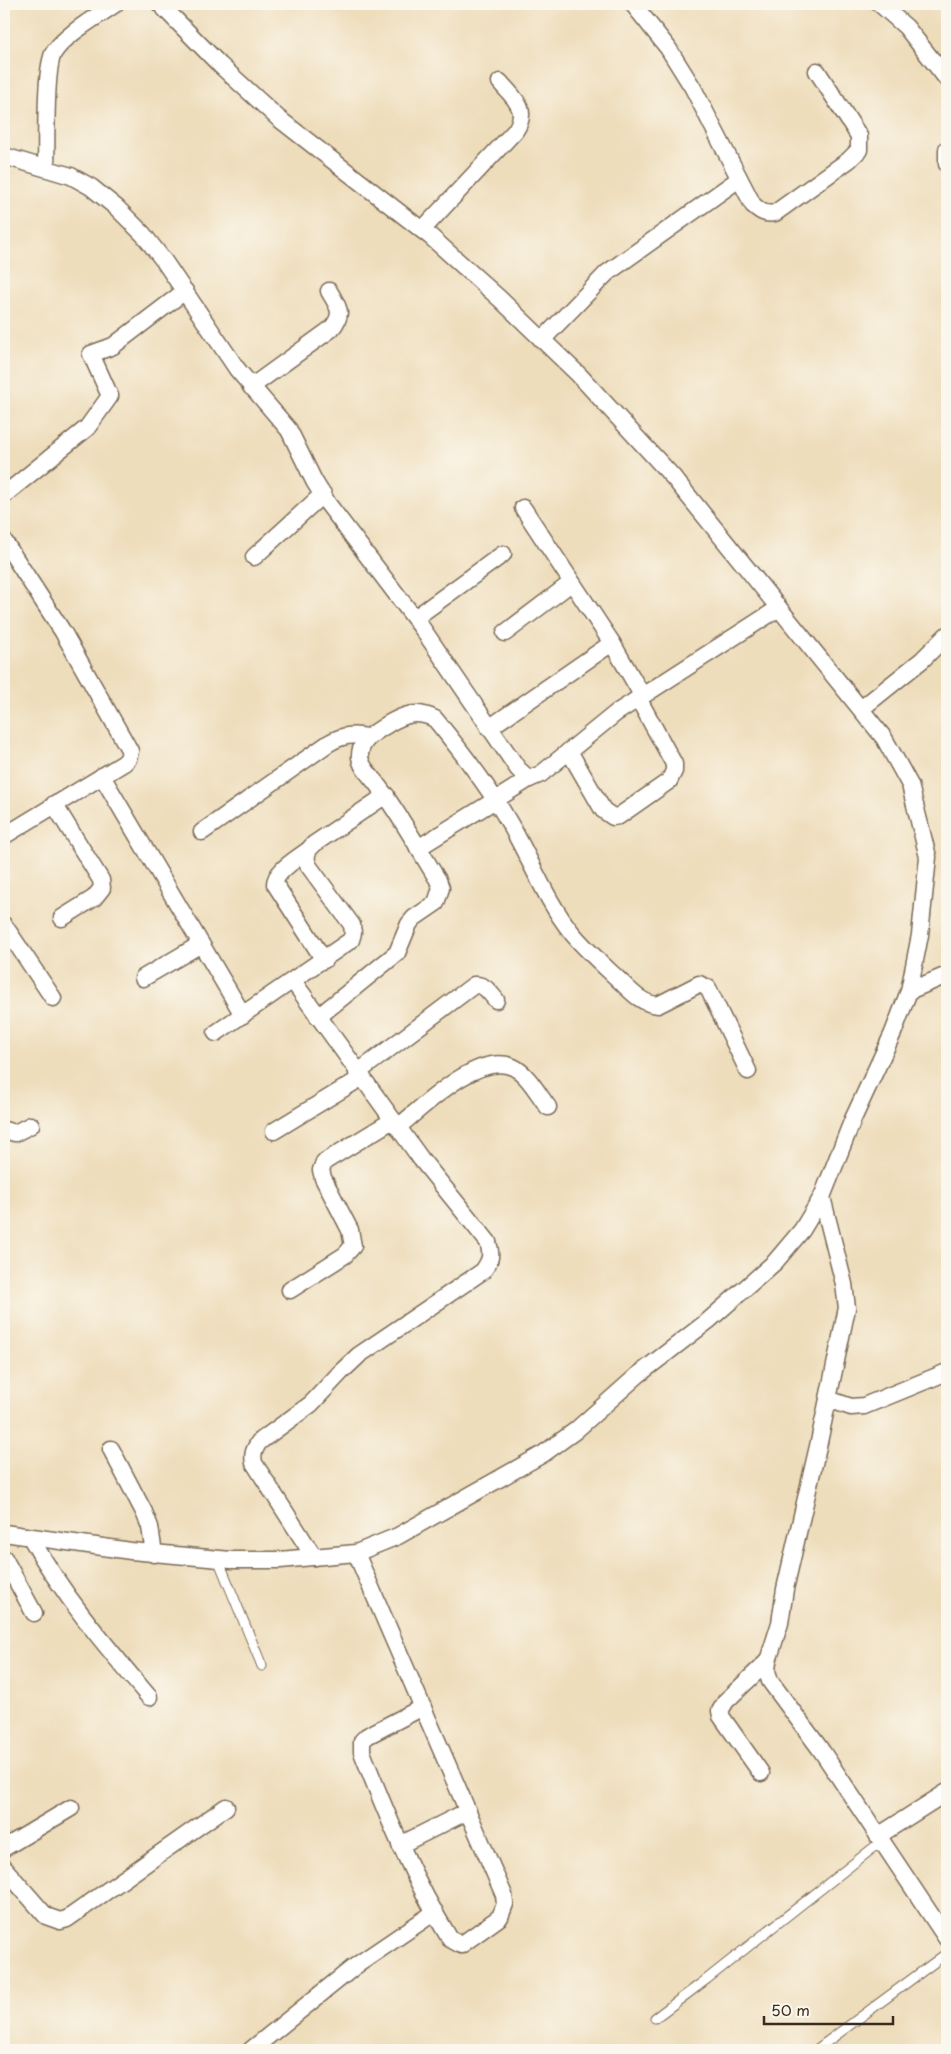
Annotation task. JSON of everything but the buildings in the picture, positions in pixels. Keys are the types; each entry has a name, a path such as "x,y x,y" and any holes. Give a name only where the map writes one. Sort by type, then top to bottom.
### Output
{"street":[{"path":"46,167 48,79 53,53 62,42 115,4"},
{"path":"4,1533 154,1554 218,1559 280,1560 356,1553 398,1536 543,1454 575,1431 638,1375 708,1321 775,1262 802,1230 822,1197 853,1119 893,1033 909,991 920,935 928,856 910,785 884,738 673,477 579,375 500,299 422,230 278,118 220,65 160,4"},
{"path":"633,4 668,48 693,88 753,205 762,212 768,214 775,213 849,160 859,150 859,136 817,71"},
{"path":"880,4 906,27 947,79"},
{"path":"422,230 516,131 521,122 522,112 518,104 500,82"},
{"path":"947,149 947,164"},
{"path":"4,156 71,176 117,208 143,234 251,387 289,430 314,481 415,618 518,769 529,778"},
{"path":"542,340 607,273 739,179"},
{"path":"4,494 87,428 110,396 91,354 113,346 185,291"},
{"path":"251,387 331,329 338,320 339,309 329,291"},
{"path":"254,557 323,494"},
{"path":"523,508 612,643 674,764 674,771 669,781 620,816 613,816 603,810 569,751"},
{"path":"4,541 63,632 130,751 128,759 124,763 4,836"},
{"path":"415,618 503,554"},
{"path":"505,633 571,583"},
{"path":"418,848 529,778 541,774 640,696 779,608"},
{"path":"861,709 922,660 947,635"},
{"path":"489,728 612,643"},
{"path":"318,1017 397,953 409,924 414,918 436,903 441,888 438,880 386,795 362,765 360,756 363,745 368,737 398,718 413,714 424,714 435,719 495,801 510,824 555,909 571,932 588,951 635,995 651,1005 658,1005 699,984 708,988 748,1071"},
{"path":"202,832 341,736 352,734 368,737"},
{"path":"102,776 243,1015"},
{"path":"324,960 275,884 276,877 314,844 386,795"},
{"path":"54,804 101,880 102,888 94,898 62,918"},
{"path":"216,1033 293,982 351,940 353,933 352,925 308,865 306,859 307,851"},
{"path":"4,925 53,998"},
{"path":"144,978 201,944"},
{"path":"909,991 947,975"},
{"path":"293,982 359,1075 488,1242 491,1252 490,1261 483,1271 359,1355 340,1372 311,1404 259,1442 254,1450 252,1456 254,1463 314,1557"},
{"path":"274,1131 359,1075 474,985 480,984 496,1000"},
{"path":"290,1290 345,1255 353,1246 350,1230 322,1178 321,1170 324,1162 395,1123 467,1073 494,1064 513,1067 522,1073 548,1107"},
{"path":"4,1130 15,1133 31,1125"},
{"path":"822,1197 844,1284 847,1308 785,1589 780,1623 768,1661 767,1671 770,1681 821,1750 947,1939"},
{"path":"828,1399 851,1407 864,1406 947,1372"},
{"path":"112,1449 150,1527 154,1554"},
{"path":"31,1538 58,1583 93,1630 149,1697"},
{"path":"356,1553 423,1707 504,1895 504,1909 500,1917 461,1944 450,1939 410,1868 368,1769 361,1746 367,1736 423,1707"},
{"path":"4,1558 34,1614"},
{"path":"760,1773 722,1716 720,1710 726,1701 768,1661"},
{"path":"880,1839 947,1792"},
{"path":"4,1868 46,1916 60,1921 67,1919 226,1807"},
{"path":"4,1848 71,1808"},
{"path":"400,1845 468,1811"},
{"path":"251,2050 354,1967 435,1912"}],"lane":[{"path":"218,1559 262,1666"},
{"path":"655,2018 707,1979 880,1839"},
{"path":"816,2050 947,1953"}]}
